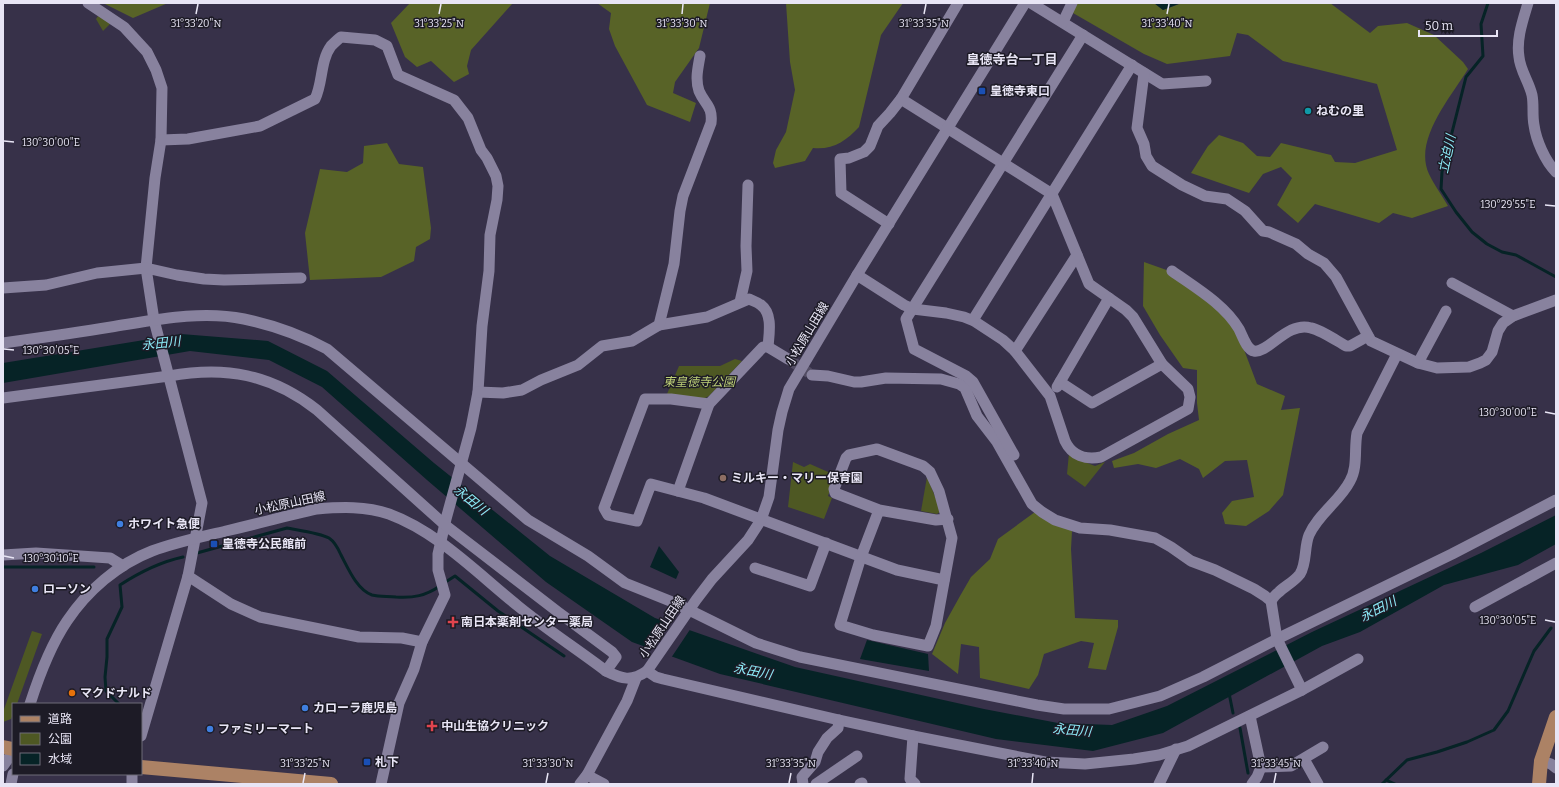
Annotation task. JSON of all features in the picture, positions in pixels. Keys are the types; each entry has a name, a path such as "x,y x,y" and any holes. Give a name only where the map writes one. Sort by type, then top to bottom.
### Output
{"main road":[{"path":"1539,784 1541,761 1556,717"},
{"path":"142,767 331,784"}],"street":[{"path":"88,3 124,27 147,52 162,88 161,140 155,178 146,268 154,320 202,503 188,576 142,733"},
{"name":"小松原山田線","path":"30,703 53,646 67,621 104,580 123,566 153,551 194,539 317,509 335,507 356,508 389,514 422,530 519,607 606,671 619,677 636,678 650,667 696,600 712,579 748,540 760,520 769,497 779,424 789,389 1025,3"},
{"path":"1031,3 1162,84 1206,81"},
{"path":"1062,22 1072,3"},
{"path":"1528,3 1519,38 1519,57 1532,93 1534,125 1539,141 1545,156 1556,172"},
{"path":"889,224 841,193 840,159 849,158 864,152 870,146 878,126 890,114 900,99 955,4"},
{"path":"1014,455 973,382 966,376 914,349 906,319 1083,35"},
{"path":"161,140 188,140 260,126 315,99 319,91 325,60 330,47 340,37 375,40 387,46 398,76 454,100 460,106 468,118 481,150 496,176 498,186 497,200 490,235 489,271 482,326 478,392 471,428 440,543 438,570 445,595 422,642 414,669 399,703 381,784"},
{"path":"659,325 674,264 683,196 711,123 712,114 710,107 699,91 696,79 700,56"},
{"path":"973,320 1132,65"},
{"path":"1144,73 1137,128 1138,134 1144,144 1146,156 1152,166 1182,185 1205,196 1227,199 1244,211 1263,231 1269,232 1296,244 1308,254 1324,263 1336,277 1371,341 1418,363 1437,368 1469,367 1486,360 1492,352 1498,331 1503,323 1513,316 1556,300"},
{"path":"857,276 913,309 955,314 973,320 1002,340 1014,351 1050,396 1068,448 1080,456 1088,459 1101,457 1188,409 1190,397 1188,389 1162,364 1133,317 1126,310 1089,284 1052,194 900,99"},
{"path":"740,302 747,271 746,246 748,185"},
{"path":"1014,351 1077,255"},
{"path":"3,288 46,285 98,273 146,268 204,279 224,280 301,278"},
{"path":"1172,271 1226,312 1238,327 1250,350 1254,352 1262,350 1291,330 1301,327 1311,328 1346,346 1350,346 1368,336"},
{"path":"1452,283 1513,316"},
{"path":"1050,396 1060,382 1109,298"},
{"path":"478,392 503,393 522,390 541,380 578,365 602,346 632,341 659,325 707,317 749,299 762,306 767,313 770,326 768,347"},
{"path":"1418,363 1446,311"},
{"path":"3,343 166,318 210,316 244,319 278,328 327,349 528,520 588,556 625,583 675,604 756,643 800,657 1037,705 1064,709 1109,709 1160,696 1173,691 1452,554 1556,500"},
{"path":"678,491 709,404 763,347 768,347 788,359"},
{"path":"1271,601 1278,593 1294,581 1300,573 1305,560 1309,535 1319,519 1350,482 1355,466 1357,433 1397,354"},
{"path":"1060,382 1092,403 1162,364"},
{"path":"3,398 192,372 210,372 259,378 299,396 446,522 558,612 612,652 616,657 606,671"},
{"path":"812,375 828,376 861,382 886,378 941,379 959,384 965,388 977,416 997,442 1032,504 1042,512 1055,520 1080,528 1110,530 1155,538 1191,561 1207,566 1254,589 1271,601 1277,639 1302,690"},
{"path":"709,404 671,399 645,399 604,508 608,515 637,521 651,484 704,498 897,570 944,580"},
{"path":"879,510 861,557 840,625 873,636 928,646 936,626 952,538 948,519 939,491 930,472 924,466 877,449 849,455 846,458 834,489 835,493 879,510 936,520 948,519"},
{"path":"756,568 810,586 826,543"},
{"path":"3,555 36,553 110,558 123,566"},
{"path":"1475,607 1556,563"},
{"path":"188,576 231,604 260,617 359,637 402,638 422,642"},
{"path":"650,667 656,677 662,679 839,720 1045,762 1086,764 1111,763 1159,755 1188,746 1302,690 1358,659"},
{"path":"604,784 584,779 627,701 636,678"},
{"path":"1250,716 1261,767 1252,784"},
{"path":"804,784 802,777 815,762 818,752 827,738 838,728 839,720"},
{"path":"913,736 910,779 915,784"},
{"path":"1261,767 1291,766 1323,747"},
{"path":"1159,784 1176,749"},
{"path":"3,766 12,752"},
{"path":"816,784 857,756"},
{"path":"1304,759 1318,784"},
{"path":"1541,761 1551,764 1556,768"}],"green space":[{"path":"103,3 168,3 133,18"},
{"path":"410,3 513,3 471,50 467,66 469,74 454,82 431,61 417,67 405,57 391,23"},
{"path":"597,3 710,3 699,48 675,82 673,93 696,103 690,122 647,105 615,46 609,29 611,13"},
{"path":"786,3 903,3 881,35 859,127 839,144 827,148 813,148 805,161 775,168 773,163 776,150 786,132 795,90 790,62"},
{"path":"1077,3 1154,3 1163,10 1182,3 1330,3 1370,33 1378,26 1407,23 1434,35 1463,62 1468,69 1436,119 1426,147 1425,161 1429,174 1448,206 1412,218 1393,213 1379,223 1315,204 1298,223 1277,205 1292,178 1281,167 1263,174 1249,193 1191,173 1208,146 1219,135 1243,143 1257,156 1270,157 1281,143 1331,155 1335,162 1355,163 1397,150 1377,84 1283,61 1248,35 1237,33 1230,56 1167,64 1144,54 1073,13"},
{"path":"98,16 111,23 103,31 96,19"},
{"path":"387,143 399,164 423,167 431,228 430,239 416,247 414,261 381,277 310,280 305,233 320,169 347,172 363,163 364,146"},
{"path":"1144,262 1175,273 1232,318 1257,384 1285,396 1281,410 1300,408 1283,495 1269,511 1246,526 1225,524 1222,513 1232,501 1254,497 1247,460 1225,461 1203,478 1199,469 1180,459 1156,468 1138,464 1114,468 1112,461 1134,453 1168,434 1199,420 1197,403 1197,370 1183,368 1160,335 1143,306"},
{"name":"東皇徳寺公園","path":"735,359 742,361 709,396 703,399 667,394 679,366 720,366"},
{"path":"1069,453 1077,459 1095,466 1105,462 1085,487 1067,474"},
{"path":"793,462 804,467 810,464 835,475 828,496 832,498 824,519 788,507"},
{"path":"927,477 941,511 937,514 921,511"},
{"path":"1035,512 1072,531 1071,549 1075,618 1118,620 1118,627 1106,670 1088,668 1094,643 1081,641 1044,654 1038,675 1029,689 980,678 979,647 961,644 958,674 932,654 945,623 971,577 990,559 998,539"},
{"path":"32,631 42,634 17,703 12,703 11,719 3,722 3,712"}],"water":[{"path":"1154,3 1181,3 1163,10"},
{"name":"永田川","path":"181,334 268,341 327,371 434,463 550,556 655,618 795,667 984,709 1058,723 1112,725 1167,706 1312,632 1481,553 1556,515 1556,544 1518,565 1444,585 1360,632 1322,646 1163,733 1093,751 996,739 720,674 632,642 546,582 427,480 322,387 269,360 190,351 3,383 3,363"},
{"path":"659,546 679,572 676,579 650,567"},
{"path":"867,640 928,654 929,671 860,659"}],"pier":[{"path":"666,619 691,628 671,658 646,649"}],"waterway":[{"name":"立迫川","path":"1488,3 1481,24 1483,56 1466,77 1442,172 1441,189 1456,212 1472,232 1487,244 1502,252 1516,255 1556,277"},
{"path":"197,553 287,528 329,538 335,543 357,584 372,595 414,597 429,592 440,586"},
{"path":"118,703 106,691 105,677 107,639 122,607 120,585 150,568 183,557"},
{"path":"3,567 94,567"},
{"path":"444,583 455,576 498,611 564,656"},
{"path":"1382,784 1407,760 1467,742 1494,730 1508,711 1534,651 1551,628"},
{"path":"1229,693 1233,713"},
{"path":"1240,728 1248,773"},
{"path":"1386,780 1395,784"}],"tunnel":[{"path":"788,359 809,373"}],"place":[{"name":"皇徳寺東口","path":"982,91"},
{"name":"ねむの里","path":"1308,111"},
{"name":"ミルキー・マリー保育園","path":"723,478"},
{"name":"ホワイト急便","path":"120,524"},
{"name":"皇徳寺公民館前","path":"214,544"},
{"name":"ローソン","path":"35,589"},
{"name":"南日本薬剤センター薬局","path":"453,622"},
{"name":"マクドナルド","path":"72,693"},
{"name":"カローラ鹿児島","path":"305,708"},
{"name":"中山生協クリニック","path":"432,726"},
{"name":"ファミリーマート","path":"210,729"},
{"name":"札下","path":"367,762"}],"district":[{"name":"皇徳寺台一丁目","path":"1012,59"}]}
